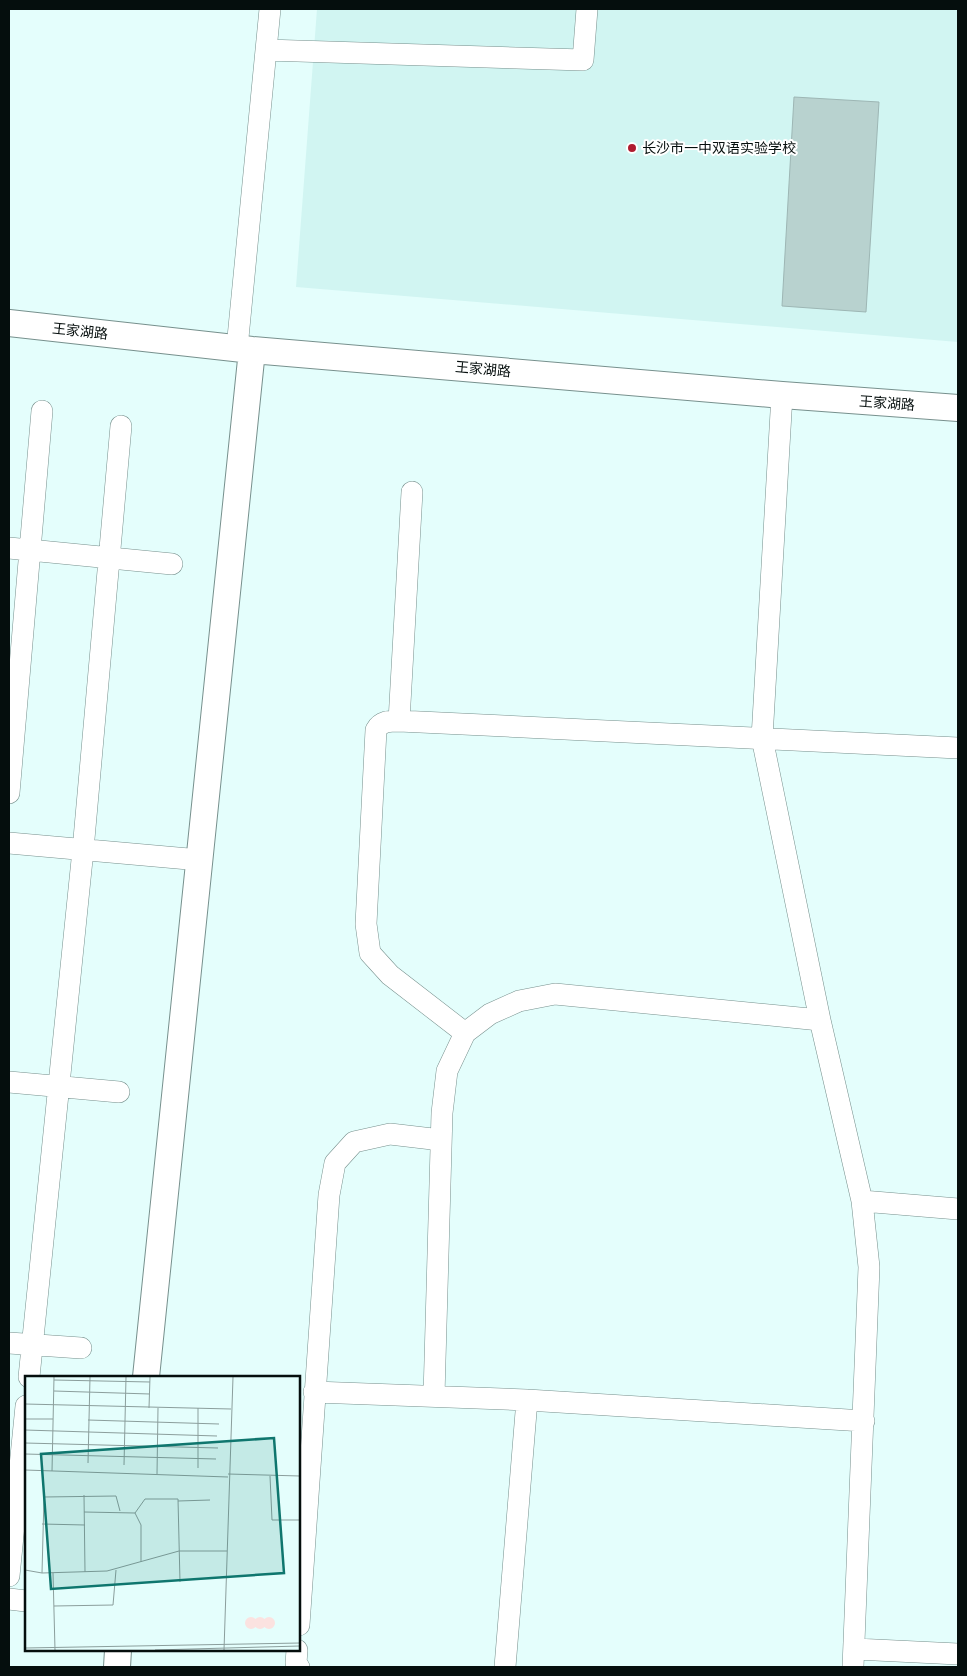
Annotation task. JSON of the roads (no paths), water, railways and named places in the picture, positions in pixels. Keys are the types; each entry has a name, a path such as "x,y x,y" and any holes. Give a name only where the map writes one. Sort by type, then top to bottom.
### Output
{"street":[{"path":"146,1376 200,860 244,349 270,9"},
{"path":"266,50 582,60 587,9"},
{"name":"王家湖路","path":"9,323 244,349 782,395 958,408"},
{"path":"782,395 762,738 820,1020 862,1201 869,1267 854,1658 958,1654"},
{"path":"9,793 42,411"},
{"path":"29,1376 83,850 121,426"},
{"path":"400,721 412,492"},
{"path":"9,548 172,564"},
{"path":"464,1033 390,976 370,953 366,924 376,730 384,722 400,721 958,748"},
{"path":"9,843 200,860"},
{"path":"434,1396 442,1113 447,1071 464,1033 490,1014 519,1001 554,994 820,1020"},
{"path":"9,1082 119,1092"},
{"path":"300,1609 329,1195 335,1163 354,1142 390,1134 441,1140"},
{"path":"862,1201 958,1209"},
{"path":"9,1343 81,1348"},
{"path":"314,1392 528,1400 864,1420"},
{"path":"505,1667 528,1400"},
{"path":"9,1576 25,1416"},
{"path":"9,1599 25,1601"},
{"path":"117,1667 118,1651"},
{"path":"297,1651 296,1663 299,1667"}],"place":[{"name":"长沙市一中双语实验学校","path":"632,148"}]}
